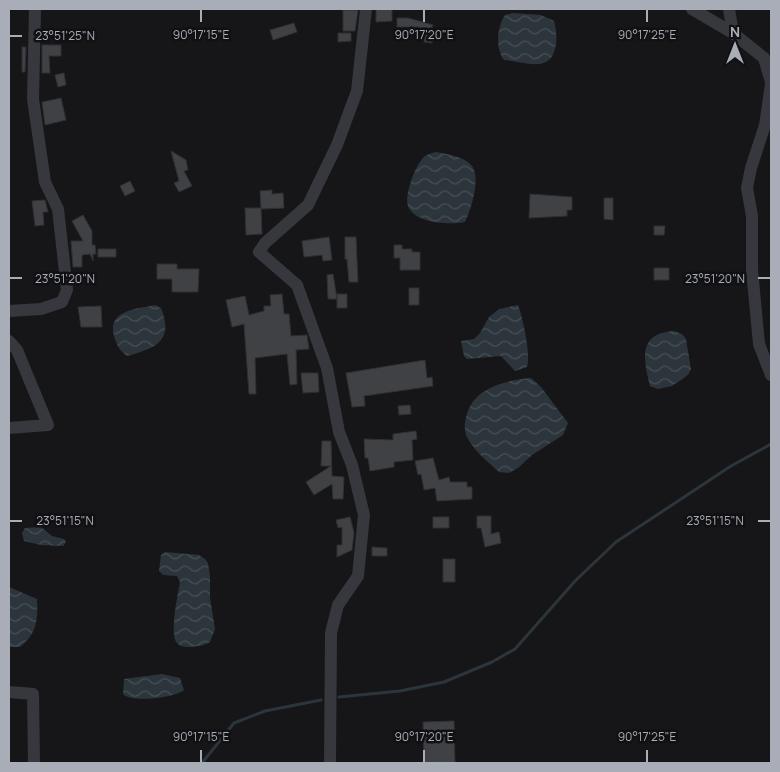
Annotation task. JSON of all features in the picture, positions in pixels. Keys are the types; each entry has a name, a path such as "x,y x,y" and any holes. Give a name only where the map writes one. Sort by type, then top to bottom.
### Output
{"street":[{"path":"9,311 41,310 62,302 67,290 58,210 45,182 32,100 35,9"},
{"path":"330,763 332,633 338,606 358,576 364,515 352,465 339,432 327,368 297,284 259,252 265,243 308,205 337,145 357,91 366,9"},
{"path":"692,9 733,33 764,58 771,83 765,125 751,168 747,188 752,216 752,270 759,344 771,375"},
{"path":"729,9 733,33"},
{"path":"9,341 17,350 48,425 9,428"},
{"path":"9,692 33,694 34,763"}],"water":[{"path":"513,13 541,15 554,21 556,47 554,53 546,62 530,64 504,60 498,44 500,25 505,15"},
{"path":"436,152 462,159 473,168 475,175 474,192 465,222 442,223 425,220 418,217 408,206 409,187 418,165 425,156"},
{"path":"155,305 161,308 165,328 164,336 154,346 127,356 117,345 113,327 115,321 125,312"},
{"path":"518,305 527,346 527,367 515,371 501,356 467,359 464,356 461,341 474,339 480,333 489,317 499,309"},
{"path":"674,331 682,334 686,339 691,369 688,375 672,386 658,389 650,386 645,357 646,349 654,337 662,333"},
{"path":"531,378 541,387 568,423 563,435 532,455 518,468 509,473 499,472 477,452 467,437 465,420 467,414 476,398 492,387 502,383"},
{"path":"41,527 52,536 64,539 66,542 63,546 41,545 24,541 22,533 25,528"},
{"path":"165,552 199,555 208,563 210,598 215,629 208,643 185,647 178,644 175,639 175,614 180,582 177,576 163,575 159,571 161,555"},
{"path":"9,587 37,599 35,626 30,637 20,647 9,647"},
{"path":"162,674 180,678 184,690 172,695 144,699 128,697 123,694 124,679"}],"building":[{"path":"376,9 392,9 392,21 376,22"},
{"path":"343,10 358,10 355,31 343,31"},
{"path":"397,18 408,18 433,25 431,33 418,30 419,27 397,27"},
{"path":"294,23 297,32 273,40 270,30"},
{"path":"338,33 351,33 351,41 338,42"},
{"path":"425,34 433,35 432,43 424,42"},
{"path":"42,45 61,45 61,56 49,56 50,73 42,73"},
{"path":"22,47 26,47 25,72 22,72"},
{"path":"64,73 66,85 58,87 55,75"},
{"path":"61,98 66,120 45,125 42,102"},
{"path":"171,151 186,160 188,170 184,171 192,186 179,192 174,183 179,181"},
{"path":"130,181 135,191 125,196 120,186"},
{"path":"272,190 272,194 283,193 284,208 261,209 260,191"},
{"path":"530,194 572,197 572,210 567,210 567,216 529,218"},
{"path":"604,198 613,198 613,220 604,219"},
{"path":"45,200 48,212 43,212 44,225 35,226 32,201"},
{"path":"245,208 261,208 262,234 246,235"},
{"path":"83,215 92,231 92,245 95,245 96,254 93,254 93,261 90,254 82,255 82,267 73,267 71,241 83,241 72,221"},
{"path":"654,226 665,226 664,235 654,235"},
{"path":"329,237 332,260 323,261 322,255 304,257 302,241"},
{"path":"345,237 356,237 358,282 349,282 347,259 345,259"},
{"path":"394,245 402,245 402,249 412,249 412,252 420,252 420,270 400,270 400,258 394,258"},
{"path":"98,249 116,249 116,257 98,257"},
{"path":"157,264 177,264 177,269 199,269 198,292 172,292 172,279 157,279"},
{"path":"654,268 669,268 669,280 654,280"},
{"path":"333,274 337,299 328,299 327,275"},
{"path":"409,288 419,288 419,305 409,305"},
{"path":"282,294 284,314 289,314 291,336 307,335 309,349 296,350 297,384 290,385 287,354 255,358 256,394 249,394 244,324 232,327 226,300 245,296 249,315 264,311 264,306 271,306 270,295"},
{"path":"337,294 347,294 347,308 337,308"},
{"path":"101,306 102,327 81,327 78,307"},
{"path":"425,360 427,378 432,377 433,386 364,396 365,406 352,407 346,373"},
{"path":"301,373 318,373 319,392 303,393"},
{"path":"410,405 411,414 399,415 398,406"},
{"path":"416,431 417,439 412,440 413,460 394,462 394,467 370,471 368,458 365,458 364,439 393,440 393,434"},
{"path":"322,441 331,441 332,476 344,477 343,499 333,499 332,484 314,495 306,482 331,466 321,466"},
{"path":"433,458 439,480 449,477 450,482 467,482 467,487 472,487 472,499 437,501 435,488 424,490 421,474 418,475 415,461"},
{"path":"477,516 491,516 491,534 499,532 501,543 485,547 481,528 477,528"},
{"path":"350,517 354,533 352,550 337,557 337,545 342,545 342,527 338,528 336,520"},
{"path":"433,517 449,517 449,528 433,528"},
{"path":"372,547 387,548 387,556 372,556"},
{"path":"443,559 455,559 455,582 443,582"},
{"path":"454,721 455,763 424,763 423,722"}],"waterway":[{"path":"339,697 400,691 444,682 492,662 515,649 576,580 616,542 731,466 771,444"},
{"path":"202,763 234,723 265,711 321,700"}]}
